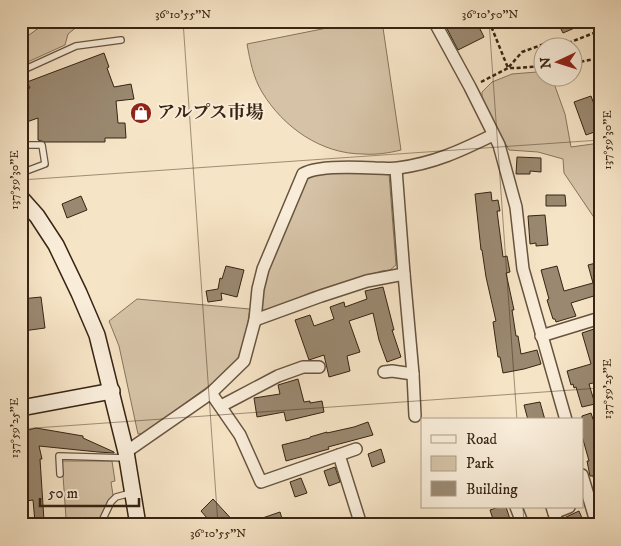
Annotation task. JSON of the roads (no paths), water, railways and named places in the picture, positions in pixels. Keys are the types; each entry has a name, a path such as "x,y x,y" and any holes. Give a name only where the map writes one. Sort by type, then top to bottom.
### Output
{"main road":[{"path":"21,198 56,244 97,335 127,455 138,525"},
{"path":"21,408 112,392"}],"street":[{"path":"434,21 499,145 516,207 523,269 565,418"},
{"path":"127,455 211,393 244,361 255,320 258,289 263,268 302,174 308,170 319,168 396,168 431,162 457,153 493,135"},
{"path":"396,168 415,416"},
{"path":"255,320 367,281 404,274"},
{"path":"541,336 600,318"},
{"path":"221,406 278,376 303,367 319,367"},
{"path":"384,372 413,374"},
{"path":"211,393 240,435 261,482 356,449"},
{"path":"338,455 361,525"},
{"path":"584,488 586,501 597,525"},
{"path":"516,508 523,525"},
{"path":"553,510 558,525"}],"lane":[{"path":"21,72 76,46 121,40"},
{"path":"21,145 42,145 45,164 21,173"},
{"path":"60,474 59,456 127,455"},
{"path":"100,525 116,497 133,492"}],"place":[{"name":"アルプス市場","path":"141,113"}]}
